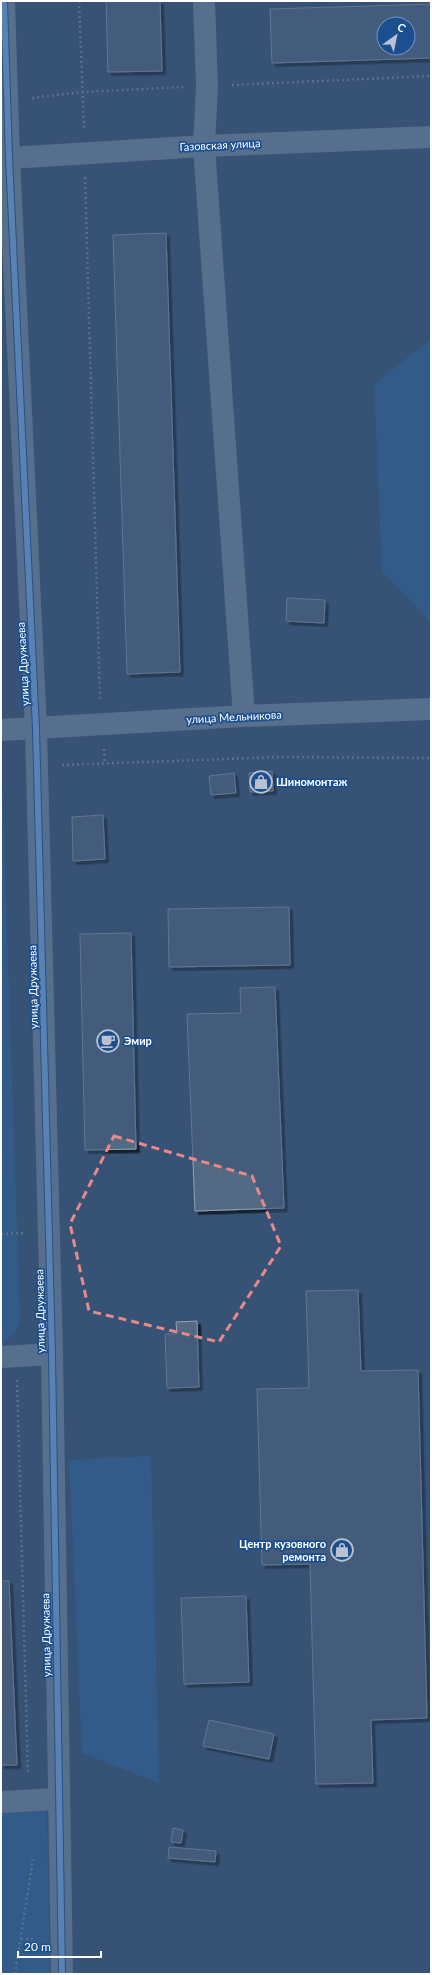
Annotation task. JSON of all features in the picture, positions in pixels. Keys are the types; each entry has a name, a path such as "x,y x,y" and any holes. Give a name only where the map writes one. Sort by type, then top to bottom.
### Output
{"street":[{"name":"улица Дружаева","path":"4,1 4,119 8,158 36,728 52,1354 62,1974"},
{"path":"204,1 207,86 204,146 244,716"},
{"name":"Газовская улица","path":"8,158 204,146 431,137"},
{"name":"улица Мельникова","path":"1,730 244,716 431,709"},
{"path":"9,1356 52,1354"},
{"path":"1,1802 58,1799"}],"path":[{"path":"79,1 101,724"},
{"path":"105,764 282,757 431,758"},
{"path":"9,1356 29,1800"},
{"path":"15,1974 33,1857"}],"highlighted area":[{"path":"114,1136 252,1176 281,1246 219,1342 89,1311 70,1224"}],"shaded area":[{"path":"431,339 431,623 382,571 374,384"},
{"path":"1,750 20,1322 13,1334 8,1339 1,1342"},
{"path":"151,1456 159,1783 82,1753 69,1460"},
{"path":"47,1809 50,1974 1,1974 1,1812"}],"building":[{"path":"106,1 160,1 162,71 108,72"},
{"path":"431,4 431,58 272,63 270,9"},
{"path":"166,233 180,672 127,674 113,235"},
{"path":"287,598 325,600 324,623 286,621"},
{"name":"Шиномонтаж","path":"272,771 273,791 250,792 249,773"},
{"path":"234,773 236,793 211,795 209,776"},
{"path":"103,815 105,859 73,861 72,817"},
{"path":"289,907 290,965 169,967 168,909"},
{"name":"Эмир","path":"131,933 136,1149 85,1150 80,934"},
{"path":"275,987 284,1208 195,1211 187,1014 241,1013 240,988"},
{"name":"Центр кузовного ремонта","path":"358,1290 361,1371 418,1370 427,1718 371,1720 373,1783 316,1784 310,1564 262,1565 257,1389 309,1388 306,1291"},
{"path":"197,1321 199,1387 167,1388 165,1334 177,1334 176,1322"},
{"path":"1,1581 9,1581 17,1765 1,1765"},
{"path":"246,1596 249,1682 184,1684 181,1598"},
{"path":"209,1720 274,1734 269,1759 203,1746"},
{"path":"173,1828 183,1830 181,1843 171,1842"},
{"path":"169,1847 216,1851 215,1862 168,1858"}],"cycle path":[{"path":"4,1 9,158 36,729 52,1354 62,1974"}],"place":[{"name":"Шиномонтаж","path":"261,782"},
{"name":"Эмир","path":"108,1041"},
{"name":"Центр кузовного ремонта","path":"342,1550"}]}
